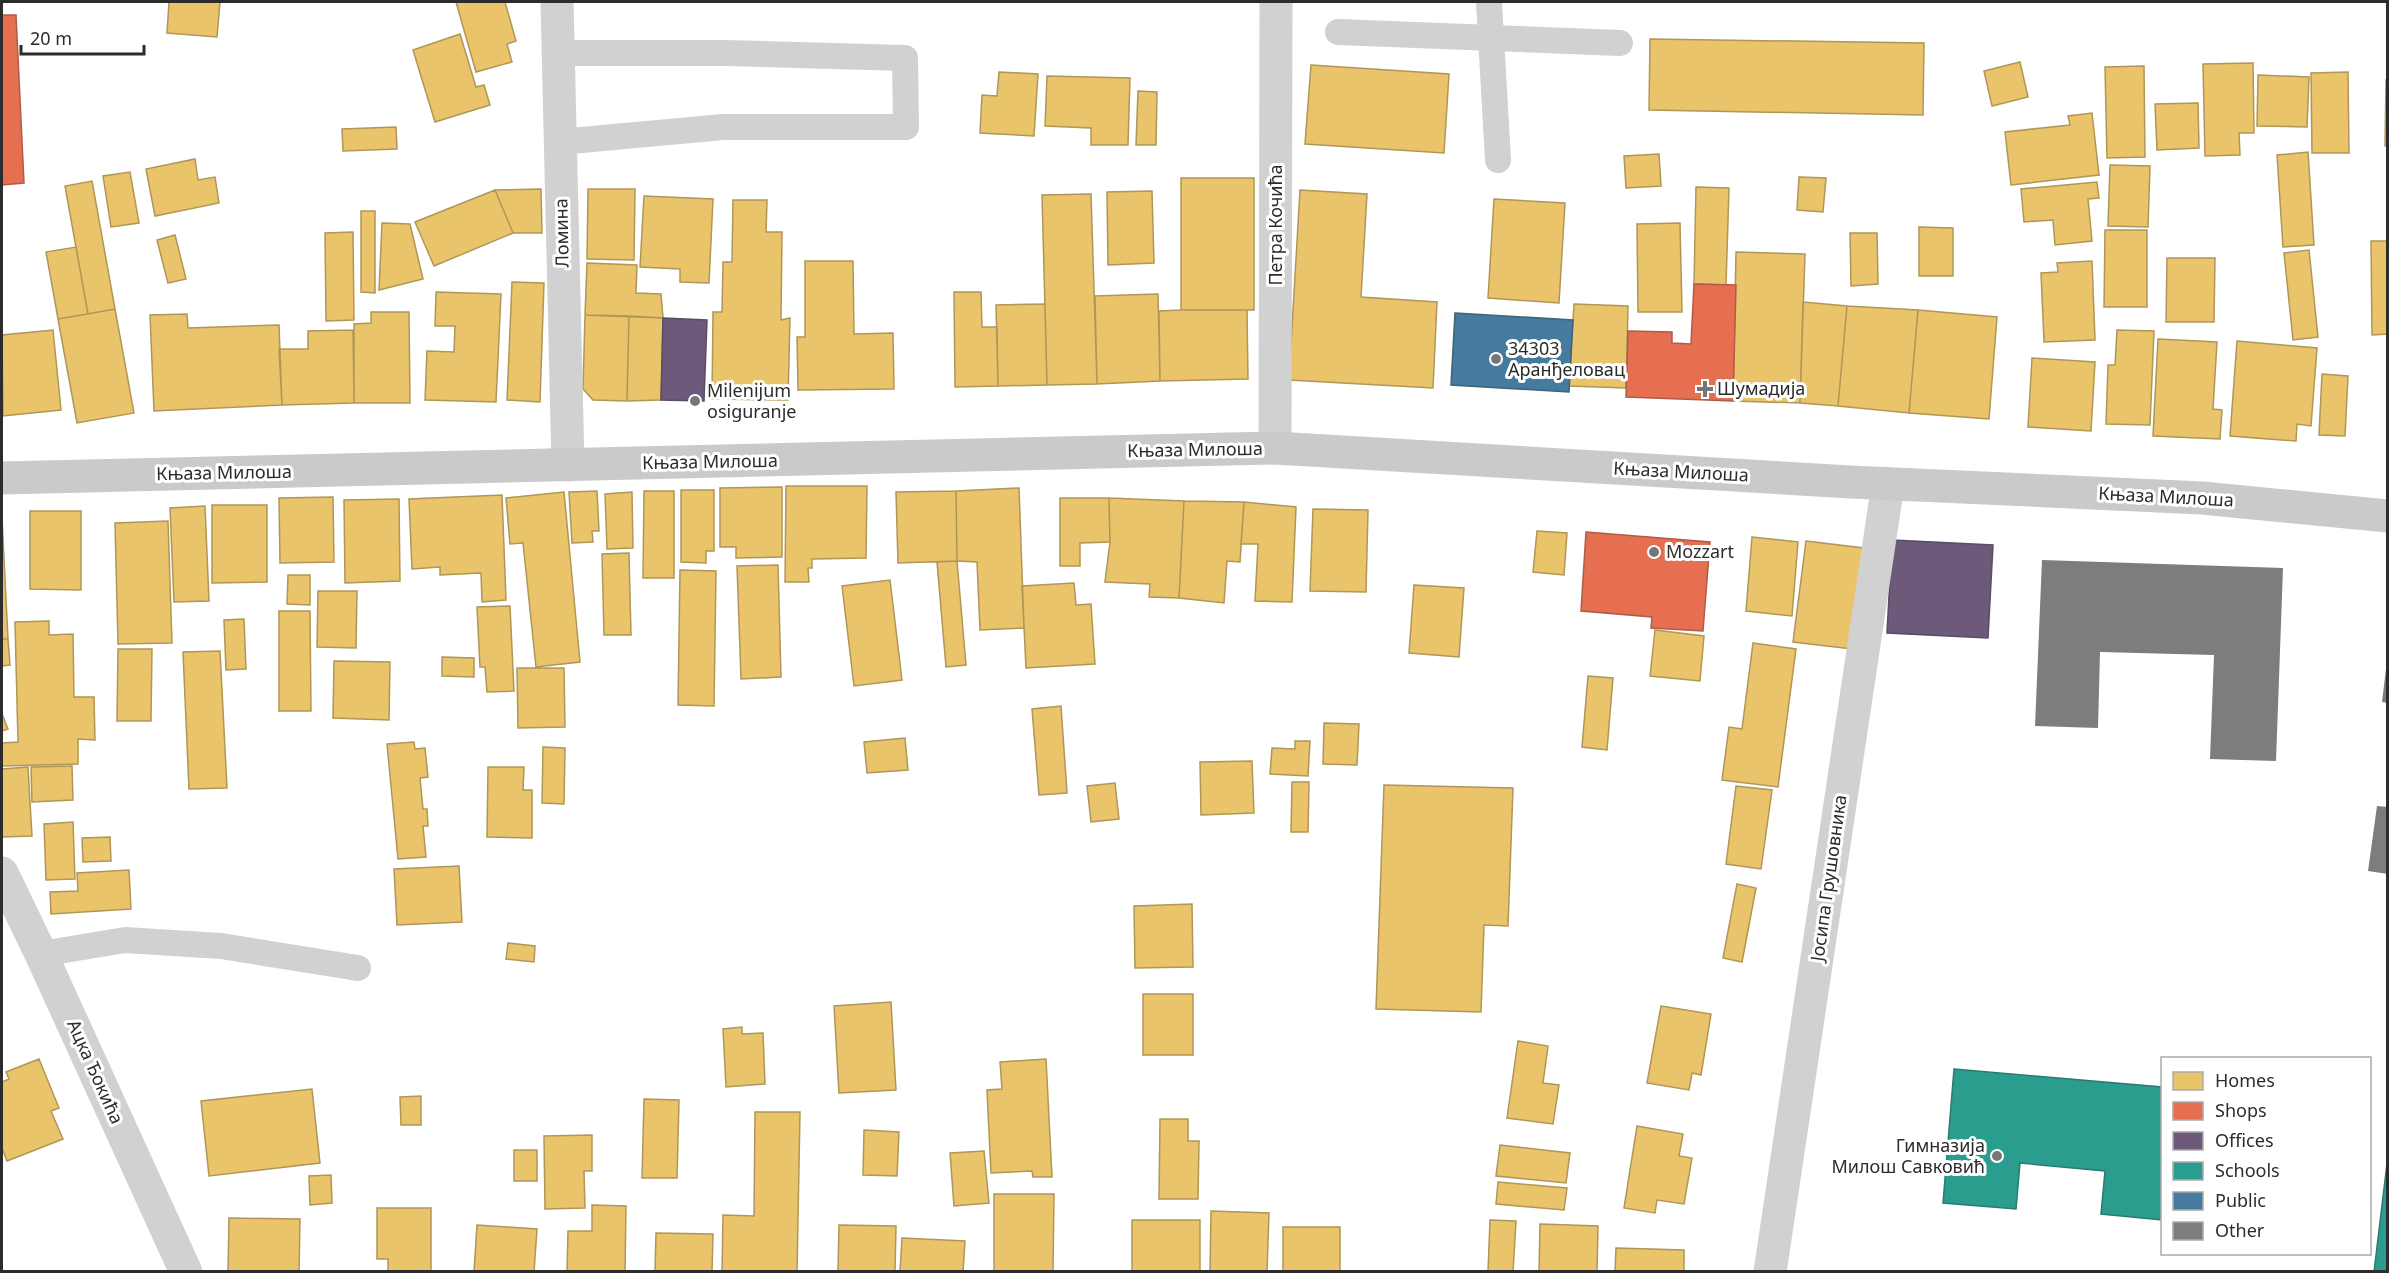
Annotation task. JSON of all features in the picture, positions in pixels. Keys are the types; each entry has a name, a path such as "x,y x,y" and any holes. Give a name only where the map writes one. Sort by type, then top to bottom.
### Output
{"street":[{"name":"Ломина","path":"557,2 568,465"},
{"name":"Петра Кочића","path":"1275,448 1276,2"},
{"name":"Књаза Милоша","path":"2,478 1275,448 1888,484 2202,498 2388,516"},
{"name":"Јосипа Грушовника","path":"1770,1272 1888,484"},
{"name":"Ацка Ђокића","path":"2,873 186,1272"}],"lane":[{"path":"1489,2 1498,160"},
{"path":"1338,32 1620,43"},
{"path":"558,53 724,52 905,58 906,127 723,127 560,142"},
{"path":"41,954 125,939 221,946 358,968"}],"building: Homes":[{"path":"169,2 220,2 217,37 167,33"},
{"path":"456,2 505,2 516,41 507,44 512,62 476,72"},
{"path":"460,34 476,87 484,85 490,105 435,122 413,50"},
{"path":"1650,39 1924,43 1923,115 1649,110"},
{"path":"2020,62 2028,97 1992,106 1984,71"},
{"path":"2253,63 2254,133 2239,133 2240,155 2205,156 2203,64"},
{"path":"1311,65 1449,74 1444,153 1305,144"},
{"path":"2144,66 2145,157 2107,158 2105,67"},
{"path":"999,72 1038,74 1034,136 980,133 982,95 997,96"},
{"path":"2348,72 2349,153 2312,153 2311,73"},
{"path":"2258,75 2309,77 2307,127 2257,126"},
{"path":"1047,76 1130,78 1128,145 1091,145 1091,128 1045,126"},
{"path":"2386,80 2388,80 2388,146 2385,146"},
{"path":"1138,91 1157,92 1156,145 1136,145"},
{"path":"2198,103 2199,148 2157,150 2155,104"},
{"path":"2092,113 2099,175 2011,185 2005,132 2070,125 2068,116"},
{"path":"396,127 397,149 343,151 342,129"},
{"path":"2308,152 2314,245 2283,247 2277,155"},
{"path":"1659,154 1661,186 1626,188 1624,156"},
{"path":"195,159 198,180 215,177 219,203 155,216 146,169"},
{"path":"2110,165 2150,166 2148,227 2108,226"},
{"path":"130,172 139,223 111,227 103,176"},
{"path":"1799,177 1826,178 1823,212 1797,210"},
{"path":"1181,178 1254,178 1254,310 1181,310"},
{"path":"92,181 115,309 88,314 65,186"},
{"path":"2097,182 2099,198 2088,199 2092,241 2055,245 2053,220 2024,222 2021,189"},
{"path":"1696,187 1729,188 1726,285 1694,284"},
{"path":"541,189 542,233 513,233 495,190"},
{"path":"588,189 635,189 634,260 587,259"},
{"path":"495,190 513,233 434,266 415,222"},
{"path":"1300,190 1367,194 1361,297 1437,302 1433,388 1289,380"},
{"path":"1152,191 1154,263 1108,265 1107,192"},
{"path":"1091,194 1097,384 1047,385 1042,195"},
{"path":"644,196 713,199 709,283 680,282 680,269 640,267"},
{"path":"1494,199 1565,203 1559,303 1488,298"},
{"path":"733,200 767,200 766,232 782,232 781,320 790,318 788,400 712,399 713,312 722,312 723,262 732,262"},
{"path":"361,211 375,211 375,293 361,292"},
{"path":"382,223 410,224 423,279 379,290"},
{"path":"1680,223 1682,312 1638,312 1637,224"},
{"path":"1919,227 1953,228 1953,276 1919,276"},
{"path":"2105,230 2147,230 2147,307 2104,307"},
{"path":"353,232 354,320 326,321 325,233"},
{"path":"1850,233 1877,233 1878,284 1851,286"},
{"path":"175,235 186,279 168,283 157,240"},
{"path":"2371,241 2388,241 2388,334 2372,335"},
{"path":"76,247 88,314 58,319 46,252"},
{"path":"2309,250 2318,337 2293,340 2284,253"},
{"path":"1736,252 1805,254 1800,403 1733,401"},
{"path":"2167,258 2215,258 2214,322 2166,322"},
{"path":"805,261 853,261 854,334 893,333 894,389 798,390 797,337 805,337"},
{"path":"2092,261 2095,340 2044,342 2041,273 2058,272 2057,263"},
{"path":"587,263 637,265 636,293 661,294 663,318 585,315"},
{"path":"512,282 544,283 540,402 507,400"},
{"path":"436,292 501,294 496,402 425,400 427,351 454,352 455,326 435,326"},
{"path":"954,292 981,292 982,327 997,327 998,386 955,387"},
{"path":"1158,294 1160,381 1097,384 1095,296"},
{"path":"1803,302 1847,306 1838,406 1800,403"},
{"path":"1045,304 1047,385 998,386 996,305"},
{"path":"1574,304 1628,306 1626,388 1569,386"},
{"path":"1847,306 1918,310 1909,413 1838,406"},
{"path":"115,309 134,413 77,423 58,319"},
{"path":"1247,310 1248,379 1160,381 1159,311"},
{"path":"1918,310 1997,317 1989,419 1909,413"},
{"path":"371,312 409,312 410,403 354,403 354,324 371,323"},
{"path":"187,314 188,328 279,325 282,405 154,411 150,315"},
{"path":"585,315 629,316 627,401 593,400 583,389"},
{"path":"629,316 663,318 661,400 627,401"},
{"path":"53,330 61,410 3,416 2,335"},
{"path":"353,330 354,403 282,405 279,349 308,349 308,331"},
{"path":"2117,330 2154,331 2150,425 2106,424 2108,365 2115,365"},
{"path":"2158,339 2217,342 2213,409 2222,410 2220,439 2153,436"},
{"path":"2237,341 2317,348 2311,426 2297,424 2296,441 2230,436"},
{"path":"2032,358 2095,362 2091,431 2028,427"},
{"path":"2322,374 2348,376 2345,436 2319,435"},
{"path":"786,486 867,486 866,558 812,559 812,568 808,568 809,582 785,582"},
{"path":"782,487 782,557 736,558 736,547 720,547 720,488"},
{"path":"1019,488 1024,628 980,630 977,562 957,561 956,491"},
{"path":"681,490 714,490 714,551 706,551 706,563 681,562"},
{"path":"597,491 599,531 592,531 593,542 572,543 569,492"},
{"path":"644,491 674,491 674,578 643,578"},
{"path":"956,491 957,561 898,563 896,492"},
{"path":"564,492 580,662 536,667 523,543 510,544 506,498"},
{"path":"632,492 633,548 607,549 605,494"},
{"path":"502,495 506,600 482,602 481,573 440,575 440,567 412,569 409,499"},
{"path":"333,497 334,562 280,563 279,498"},
{"path":"1060,498 1109,498 1110,542 1080,543 1080,566 1060,566"},
{"path":"1109,498 1184,501 1179,598 1149,597 1150,584 1105,582 1110,542"},
{"path":"399,499 400,581 345,583 344,500"},
{"path":"1184,501 1244,502 1240,562 1227,561 1224,603 1179,598"},
{"path":"1244,502 1296,507 1292,602 1255,601 1258,544 1241,544"},
{"path":"212,505 267,505 267,582 212,583"},
{"path":"205,506 209,601 174,602 170,508"},
{"path":"1313,509 1368,510 1366,592 1310,591"},
{"path":"30,511 81,511 81,590 30,589"},
{"path":"2,518 8,639 2,639"},
{"path":"168,521 172,643 118,644 115,523"},
{"path":"1537,531 1567,533 1564,575 1533,572"},
{"path":"1752,537 1798,542 1792,616 1746,611"},
{"path":"1806,541 1864,548 1852,649 1793,642"},
{"path":"629,553 631,635 604,635 602,554"},
{"path":"957,561 966,665 946,667 937,562"},
{"path":"778,565 781,677 741,679 737,566"},
{"path":"680,570 716,571 714,706 678,705"},
{"path":"288,575 310,575 310,605 287,604"},
{"path":"890,580 902,680 854,686 842,586"},
{"path":"1074,583 1076,605 1091,604 1095,664 1026,668 1022,586"},
{"path":"1414,585 1464,588 1459,657 1409,653"},
{"path":"318,591 357,591 356,648 317,647"},
{"path":"510,606 514,691 487,692 485,667 480,667 477,607"},
{"path":"279,611 310,611 311,711 279,711"},
{"path":"244,619 246,669 226,670 224,620"},
{"path":"49,621 49,635 73,634 74,697 94,697 95,740 78,739 78,764 2,766 2,743 18,742 15,622"},
{"path":"1655,630 1704,636 1700,681 1650,676"},
{"path":"2,639 8,639 10,665 2,666"},
{"path":"1753,643 1796,649 1778,787 1722,780 1729,727 1742,729"},
{"path":"118,649 152,649 151,721 117,721"},
{"path":"220,651 227,788 189,789 183,652"},
{"path":"442,657 474,658 474,677 442,676"},
{"path":"334,661 390,662 389,720 333,718"},
{"path":"517,668 564,668 565,727 518,728"},
{"path":"1588,676 1613,678 1607,750 1582,747"},
{"path":"1061,706 1067,793 1039,795 1032,709"},
{"path":"2,714 8,729 2,731"},
{"path":"1324,723 1359,724 1357,765 1323,764"},
{"path":"905,738 908,770 867,773 864,742"},
{"path":"1295,741 1310,741 1308,776 1270,774 1272,748 1295,749"},
{"path":"414,742 415,749 425,748 428,777 420,778 423,809 427,809 428,826 423,826 426,857 398,859 387,744"},
{"path":"543,747 565,748 564,804 542,803"},
{"path":"1252,761 1254,813 1201,815 1200,762"},
{"path":"72,766 73,800 32,802 31,767"},
{"path":"28,767 32,836 2,837 2,769"},
{"path":"488,767 524,767 523,790 532,790 532,838 487,837"},
{"path":"1292,782 1309,782 1308,832 1291,832"},
{"path":"1115,783 1119,819 1091,822 1087,786"},
{"path":"1384,785 1513,788 1508,926 1484,925 1481,1012 1376,1009"},
{"path":"1736,786 1772,790 1761,869 1726,864"},
{"path":"73,822 75,879 46,880 44,824"},
{"path":"110,837 111,861 83,862 82,838"},
{"path":"459,866 462,922 397,925 394,869"},
{"path":"129,870 131,909 51,914 50,892 78,891 77,873"},
{"path":"1737,884 1756,888 1742,962 1723,958"},
{"path":"1192,904 1193,967 1135,968 1134,906"},
{"path":"508,943 535,946 534,962 506,959"},
{"path":"1143,994 1193,994 1193,1055 1143,1055"},
{"path":"891,1002 896,1090 839,1093 834,1006"},
{"path":"1661,1006 1711,1014 1701,1075 1692,1073 1689,1090 1647,1083"},
{"path":"742,1027 742,1034 763,1033 765,1084 726,1087 723,1029"},
{"path":"1518,1041 1548,1046 1543,1083 1559,1085 1553,1124 1507,1118"},
{"path":"39,1059 59,1108 51,1111 63,1139 7,1161 2,1148 2,1082 9,1079 6,1072"},
{"path":"1046,1059 1052,1177 1033,1177 1032,1171 991,1173 987,1090 1002,1089 1000,1062"},
{"path":"312,1089 320,1163 209,1176 201,1101"},
{"path":"421,1096 421,1125 401,1125 400,1097"},
{"path":"644,1099 679,1100 677,1178 642,1178"},
{"path":"755,1112 800,1112 797,1272 722,1272 723,1215 754,1216"},
{"path":"1160,1119 1188,1119 1188,1141 1199,1141 1198,1199 1159,1199"},
{"path":"1637,1126 1683,1134 1679,1156 1692,1158 1684,1204 1657,1200 1655,1213 1624,1208"},
{"path":"864,1130 899,1132 897,1176 863,1175"},
{"path":"592,1135 592,1171 584,1171 585,1208 545,1209 544,1136"},
{"path":"1500,1145 1570,1153 1566,1183 1496,1176"},
{"path":"514,1150 537,1150 537,1181 514,1181"},
{"path":"984,1151 989,1203 954,1206 950,1153"},
{"path":"331,1175 332,1203 310,1205 309,1176"},
{"path":"1498,1182 1567,1188 1564,1210 1496,1204"},
{"path":"994,1194 1054,1194 1053,1272 994,1272"},
{"path":"592,1205 626,1206 625,1272 567,1272 568,1231 592,1231"},
{"path":"377,1208 431,1208 431,1272 388,1272 388,1259 377,1259"},
{"path":"1211,1211 1269,1213 1267,1272 1210,1272"},
{"path":"229,1218 300,1219 299,1272 228,1272"},
{"path":"1132,1220 1200,1220 1200,1272 1132,1272"},
{"path":"1490,1220 1516,1221 1513,1272 1488,1272"},
{"path":"1540,1224 1598,1226 1597,1272 1539,1272"},
{"path":"477,1225 537,1229 534,1272 474,1272"},
{"path":"839,1225 896,1226 895,1272 838,1271"},
{"path":"1283,1227 1340,1227 1340,1272 1283,1272"},
{"path":"656,1233 713,1234 712,1272 655,1272"},
{"path":"902,1238 965,1241 963,1272 900,1272"},
{"path":"1616,1248 1684,1250 1684,1272 1615,1272"}],"building: Shops":[{"path":"2,15 16,15 24,183 2,185"},
{"path":"1694,284 1736,285 1733,401 1626,397 1628,331 1672,332 1672,343 1691,344"},
{"path":"1586,532 1710,542 1703,631 1651,628 1652,617 1581,611"}],"building: Offices":[{"path":"663,318 707,320 704,401 661,400"},
{"path":"1892,540 1993,545 1988,638 1887,633"}],"building: Schools":[{"path":"1954,1069 2161,1087 2161,1220 2101,1214 2105,1171 2020,1163 2016,1209 1943,1203"},
{"path":"2388,1155 2388,1272 2374,1272"}],"building: Public":[{"path":"1455,313 1573,320 1569,392 1451,385"}],"building: Other":[{"path":"2042,560 2283,568 2276,761 2210,759 2214,655 2100,652 2098,728 2035,726"},
{"path":"2386,669 2388,670 2388,703 2382,702"},
{"path":"2377,806 2388,807 2388,874 2368,871"}],"place":[{"name":"34303 Аранђеловац","path":"1496,359"},
{"name":"Шумадија","path":"1705,389"},
{"name":"Milenijum osiguranje","path":"695,401"},
{"name":"Mozzart","path":"1654,552"},
{"name":"Гимназија Милош Савковић","path":"1997,1156"}]}
